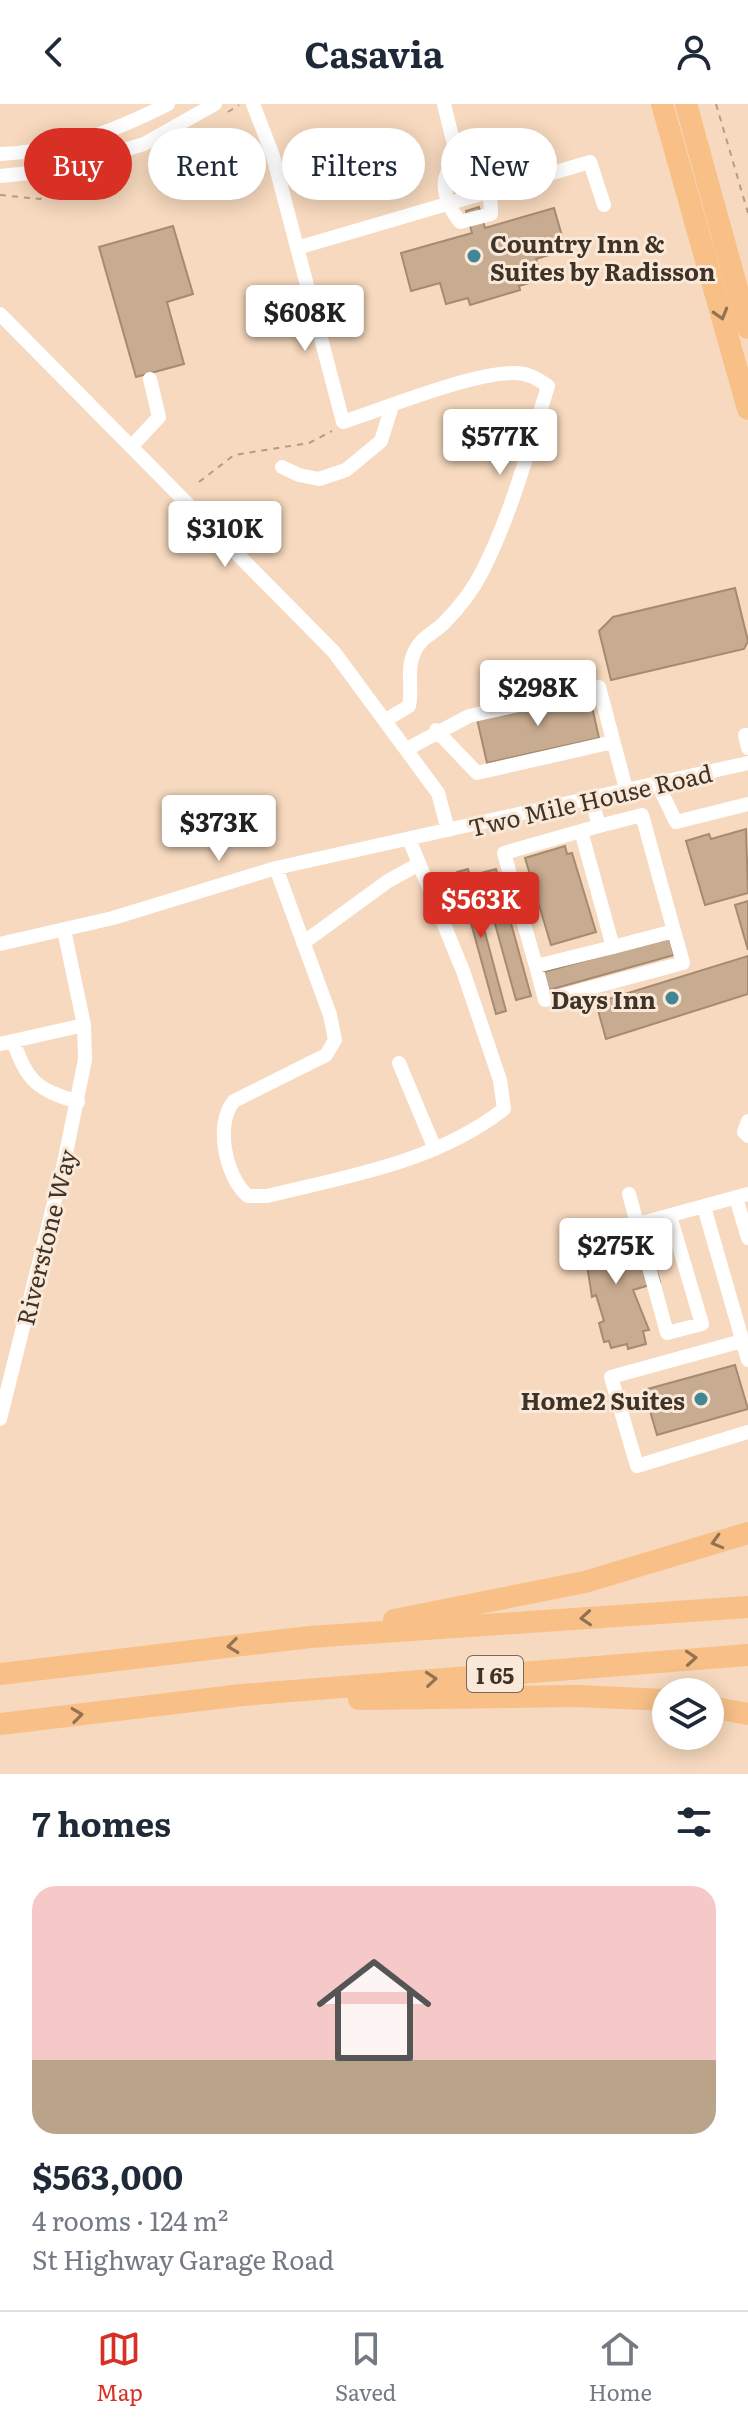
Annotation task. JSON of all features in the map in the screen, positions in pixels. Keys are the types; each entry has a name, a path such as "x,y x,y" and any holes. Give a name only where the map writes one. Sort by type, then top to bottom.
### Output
{"highway":[{"path":"662,104 748,409"},
{"path":"686,104 748,328"},
{"path":"310,1637 585,1582 748,1533"},
{"name":"I 65","path":"0,1674 310,1637 748,1607"},
{"name":"I 65","path":"0,1724 242,1695 748,1655"},
{"path":"242,1695 276,1700 577,1696 652,1699"},
{"path":"724,1710 748,1714"}],"street":[{"path":"0,154 69,145 130,123 168,104"},
{"path":"0,176 58,170 144,144 215,104"},
{"path":"253,104 264,125 343,422 489,376 515,373 534,376 548,386 516,490 482,570 461,604 443,624 419,642 409,669 414,687 409,706 386,720"},
{"path":"444,104 450,128"},
{"path":"557,172 590,162 604,205"},
{"path":"446,200 460,222 491,214 491,200"},
{"path":"297,248 461,200"},
{"name":"Two Mile House Road","path":"0,314 334,652 438,793 448,830 748,763"},
{"path":"131,447 159,417 150,379"},
{"path":"282,467 319,479 346,470 367,456 381,441 392,406"},
{"path":"407,749 436,730 469,716 599,687 626,789"},
{"path":"436,730 477,773 613,742"},
{"path":"748,735 748,748"},
{"path":"657,783 676,822 748,804"},
{"path":"591,797 599,826"},
{"path":"642,815 683,963 545,1000 504,853 581,831 642,815"},
{"path":"0,944 64,930 276,868 448,830"},
{"path":"581,831 613,947"},
{"path":"276,868 330,1015 335,1040 326,1055 234,1101 227,1109 223,1125 234,1185 248,1196 267,1196 368,1171 435,1149 477,1130 504,1109 500,1080 463,971 409,839"},
{"path":"303,943 388,881 419,864"},
{"name":"Riverstone Way","path":"0,1419 78,1102 85,1060 84,1025 64,930"},
{"path":"536,966 674,931"},
{"path":"78,1102 49,1093 33,1083 7,1043 84,1025"},
{"path":"399,1063 435,1149"},
{"path":"748,1121 744,1132 748,1136"},
{"path":"629,1194 667,1333 702,1324 670,1216"},
{"path":"638,1224 742,1196 748,1238"},
{"path":"704,1207 748,1360"},
{"path":"742,1341 611,1377 637,1466 748,1432"}],"path":[{"path":"716,104 748,213"},
{"path":"199,482 234,455 309,443 343,422"}],"building":[{"name":"Country Inn & Suites by Radisson","path":"479,207 485,228 554,208 566,250 536,259 542,279 519,286 520,290 470,305 468,298 446,304 440,283 411,291 401,253 472,233 466,211"},
{"path":"173,226 193,294 167,302 184,364 136,377 99,247"},
{"path":"735,588 748,641 744,649 611,680 599,631 613,617"},
{"path":"589,693 599,738 487,763 477,719"},
{"path":"746,829 748,893 705,905 686,841 709,834 711,839"},
{"path":"565,846 567,854 572,853 596,932 551,945 525,858"},
{"path":"468,869 506,1011 496,1014 457,872"},
{"path":"496,869 531,996 516,1000 481,873"},
{"path":"748,901 748,950 735,905"},
{"path":"669,937 674,955 549,990 544,972"},
{"name":"Days Inn","path":"748,956 748,994 606,1039 596,1003"},
{"path":"610,1225 612,1231 621,1229 627,1249 622,1251 627,1269 654,1261 660,1282 633,1290 649,1330 643,1331 646,1344 628,1349 627,1344 611,1348 609,1341 604,1342 599,1323 604,1321 596,1295 592,1297 586,1259 582,1260 578,1243 581,1242 579,1234"},
{"path":"735,1365 748,1409 657,1435 644,1390"}],"place":[{"name":"Country Inn & Suites by Radisson","path":"474,256"},
{"name":"Days Inn","path":"672,998"},
{"name":"Home2 Suites","path":"701,1399"}]}
